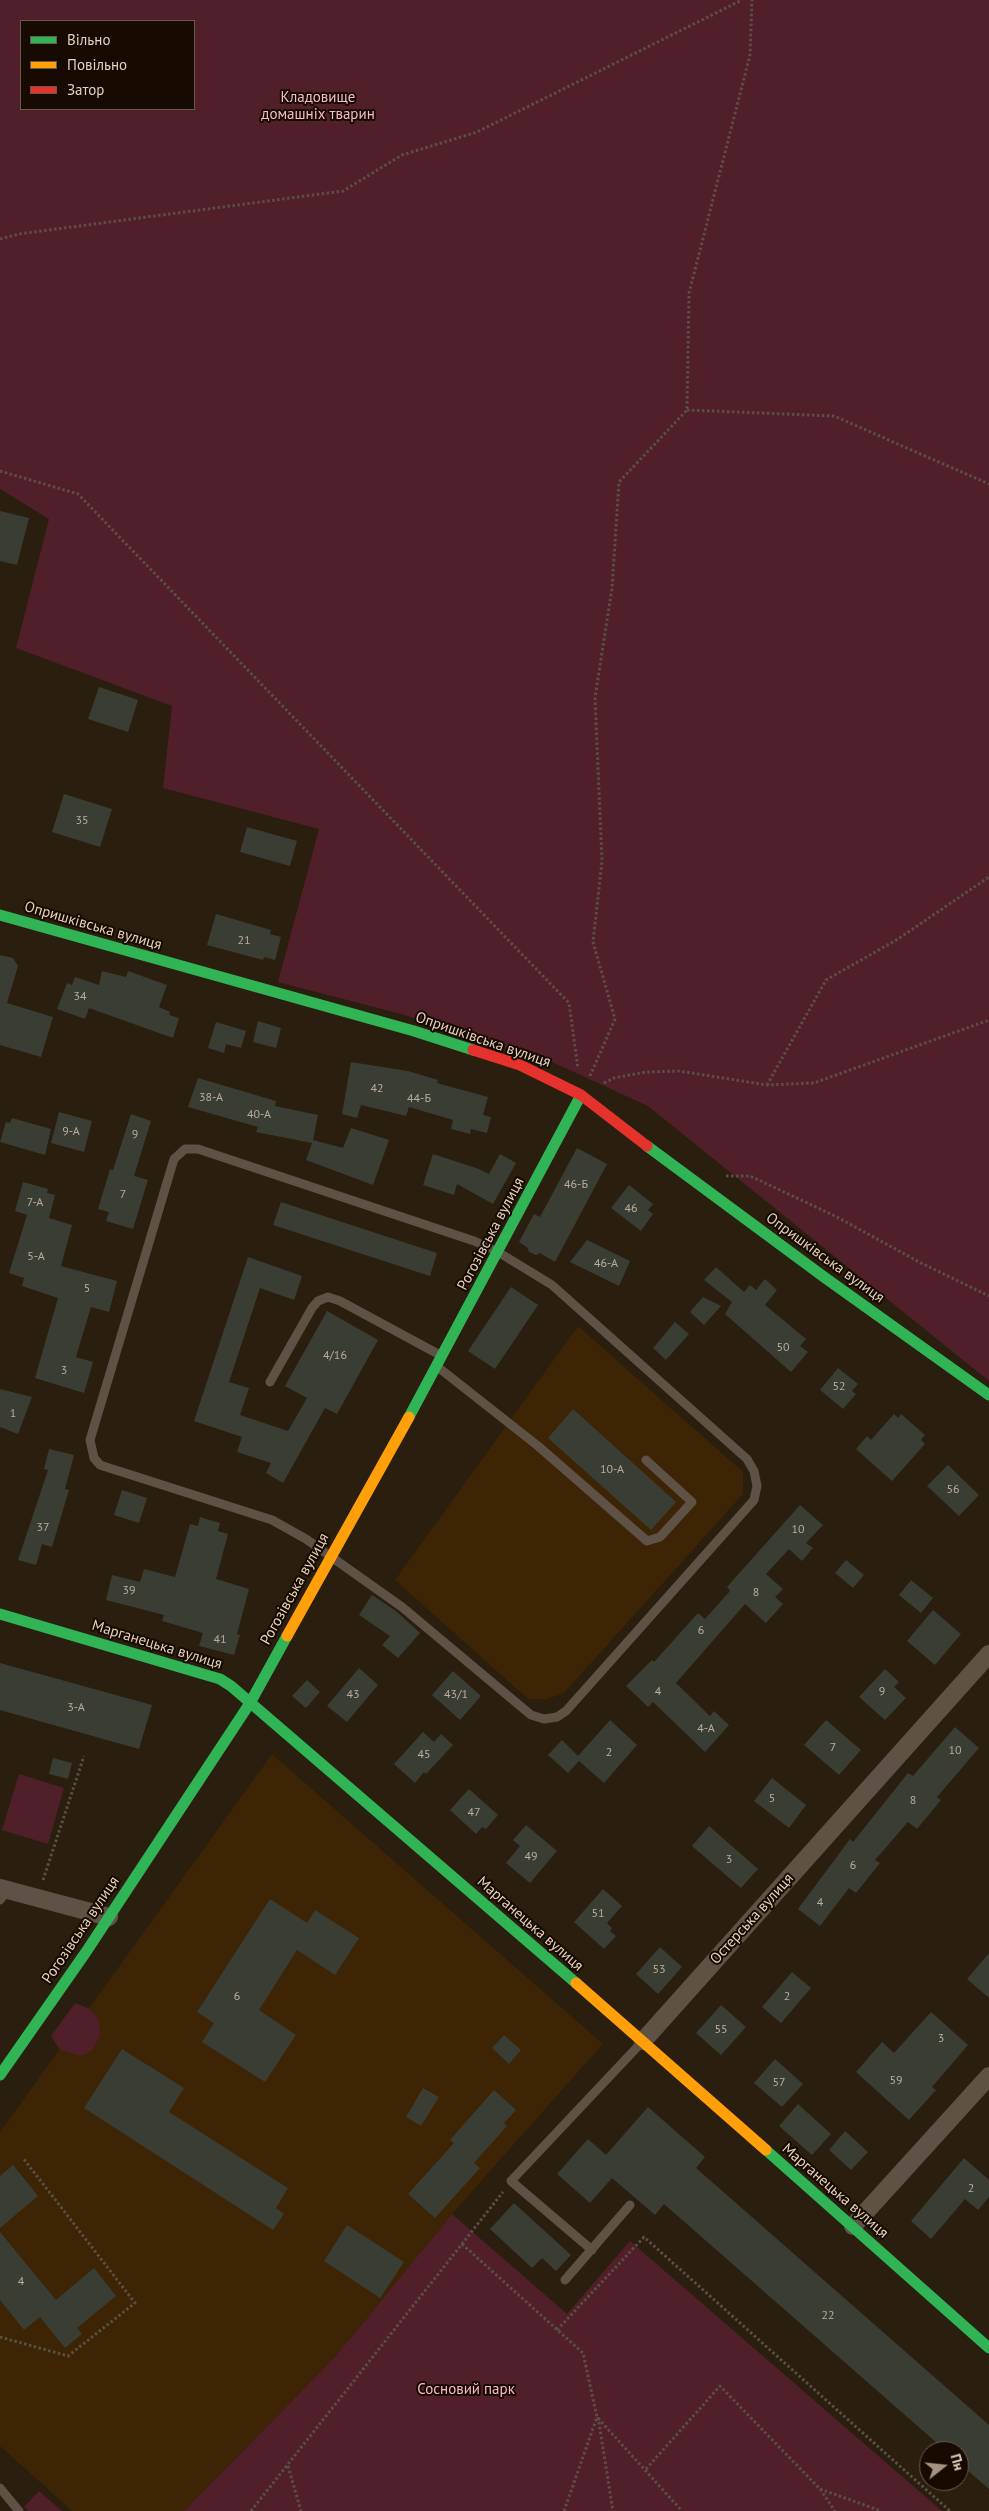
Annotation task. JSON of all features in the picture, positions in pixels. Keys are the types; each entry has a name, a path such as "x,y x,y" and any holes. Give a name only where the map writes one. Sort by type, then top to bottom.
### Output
{"street":[{"name":"Опришківська вулиця","path":"0,916 414,1031 520,1066 581,1095 824,1277 989,1395"},
{"name":"Рогозівська вулиця","path":"0,2075 109,1917 250,1704 330,1555 440,1361 581,1095"},
{"name":"Марганецька вулиця","path":"0,1614 220,1679 642,2041 989,2348"},
{"name":"Остерська вулиця","path":"642,2041 989,1654"},
{"path":"2,1893 109,1917"},
{"path":"853,2226 989,2076"}],"lane":[{"path":"185,1149 198,1150 474,1241 498,1252 552,1285 747,1459 754,1470 757,1486 754,1500 566,1711 557,1717 544,1719 531,1715 402,1607 330,1555 272,1520 100,1465 94,1458 90,1440 174,1159 185,1149"},
{"path":"270,1382 312,1308 318,1301 328,1298 340,1301 440,1361 647,1541 660,1537 692,1502 646,1460"},
{"name":"Остерська вулиця","path":"511,2182 642,2041"},
{"path":"511,2182 592,2250"},
{"path":"565,2280 630,2205"},
{"path":"0,2488 20,2511"}],"path":[{"path":"0,239 19,234 343,191 402,155 476,132 742,0"},
{"path":"581,1095 615,1019 593,942 602,861 595,698 612,588 619,482 687,410 689,293 750,55 752,0"},
{"path":"687,410 834,416 989,484"},
{"path":"0,471 78,494 568,1003 581,1095"},
{"path":"767,1085 826,980 898,939 989,877"},
{"path":"581,1095 614,1078 646,1072 679,1071 767,1085 814,1083 989,1020"},
{"path":"720,1176 750,1176 835,1216 920,1263 989,1296"},
{"path":"43,1880 84,1756"},
{"path":"0,2337 68,2356 135,2303 23,2158"},
{"path":"251,2511 511,2182"},
{"path":"557,2330 644,2237 950,2511"},
{"path":"462,2244 582,2353 597,2417 613,2511"},
{"path":"646,2469 720,2386 820,2489 835,2511"},
{"path":"597,2417 682,2511"},
{"path":"564,2511 597,2417"},
{"path":"288,2466 301,2511"},
{"path":"820,2489 881,2511"}],"shaded area":[{"path":"578,1326 743,1472 743,1494 564,1693 548,1699 528,1699 395,1580"},
{"path":"272,1754 603,2044 452,2214 335,2357 184,2511 72,2511 0,2446 0,2132"}],"green space":[{"name":"Кладовище домашніх тварин","path":"0,0 989,0 989,1381 648,1106 552,1062 401,1014 278,982 319,829 163,788 172,706 16,648 49,519 0,489"},
{"path":"19,1774 64,1788 48,1844 2,1830"},
{"path":"75,2003 90,2009 99,2020 100,2036 92,2050 84,2055 60,2050 51,2036"},
{"name":"Сосновий парк","path":"452,2214 567,2314 630,2241 942,2511 184,2511 335,2357"},
{"path":"39,2491 62,2511 28,2511 24,2507"}],"building":[{"path":"0,511 29,518 17,565 0,561"},
{"path":"99,687 138,700 128,732 88,719"},
{"path":"64,794 112,809 100,847 52,832"},
{"path":"247,827 297,841 290,866 240,852"},
{"path":"216,914 271,930 270,934 281,937 275,960 264,957 263,960 207,945"},
{"path":"0,955 13,958 18,966 7,1003 53,1017 41,1057 0,1045"},
{"path":"102,971 126,977 128,971 167,985 159,1007 170,1012 169,1015 179,1018 173,1038 89,1008 85,1019 57,1009 67,983 72,985 75,977 99,985"},
{"path":"258,1021 281,1028 276,1048 253,1042"},
{"path":"216,1022 246,1031 241,1048 226,1044 224,1053 208,1048"},
{"path":"351,1062 408,1071 438,1080 437,1083 488,1097 483,1115 491,1117 487,1133 471,1129 470,1134 451,1129 453,1120 409,1107 406,1116 361,1105 357,1118 342,1114"},
{"path":"198,1078 276,1101 275,1106 318,1115 313,1140 343,1148 351,1128 389,1140 373,1185 306,1160 312,1143 256,1132 258,1127 188,1107"},
{"path":"59,1112 92,1121 84,1152 51,1143"},
{"path":"131,1114 151,1121 134,1176 148,1180 133,1229 106,1221 109,1212 98,1209 110,1169 113,1170"},
{"path":"12,1118 51,1129 45,1155 0,1142 6,1122 10,1123"},
{"path":"577,1148 607,1164 555,1262 540,1253 536,1255 529,1252 528,1248 519,1242 534,1214 540,1217"},
{"path":"433,1154 489,1174 500,1154 516,1163 493,1204 457,1184 454,1195 423,1185"},
{"path":"23,1182 48,1189 47,1193 55,1195 49,1218 72,1225 61,1266 117,1281 109,1312 91,1307 76,1357 93,1362 84,1393 35,1378 58,1298 22,1286 24,1278 9,1273 27,1215 15,1211"},
{"path":"629,1185 653,1204 648,1210 653,1214 641,1231 611,1208"},
{"path":"281,1202 437,1253 430,1276 273,1225"},
{"path":"587,1240 630,1261 619,1286 570,1262"},
{"path":"248,1257 302,1276 294,1300 260,1288 229,1382 249,1388 240,1415 288,1431 307,1398 285,1386 327,1311 378,1340 337,1414 325,1408 283,1483 266,1473 271,1463 237,1452 242,1437 194,1421"},
{"path":"716,1267 744,1292 750,1285 756,1290 765,1279 777,1290 765,1305 806,1339 800,1346 808,1352 791,1372 725,1314 732,1302 704,1280"},
{"path":"511,1287 538,1305 495,1369 468,1351"},
{"path":"703,1297 721,1306 704,1325 690,1312"},
{"path":"675,1322 689,1334 666,1360 653,1348"},
{"path":"838,1368 858,1384 852,1391 856,1394 843,1409 820,1390"},
{"path":"0,1389 32,1397 18,1434 0,1427"},
{"path":"573,1409 676,1502 651,1530 548,1438"},
{"path":"894,1414 898,1418 901,1414 925,1435 921,1440 925,1444 892,1481 856,1449 867,1436 871,1440"},
{"path":"49,1449 74,1455 65,1489 69,1490 52,1547 42,1544 36,1565 18,1560 48,1470 44,1469"},
{"path":"948,1465 979,1495 959,1516 927,1486"},
{"path":"122,1490 147,1498 139,1523 114,1515"},
{"path":"800,1505 823,1525 806,1543 813,1548 802,1561 789,1549 766,1574 783,1589 775,1597 783,1604 766,1623 745,1604 676,1683 710,1716 714,1711 729,1725 705,1752 653,1702 648,1707 626,1686 652,1660 654,1662 698,1613 705,1619 730,1591 727,1587"},
{"path":"200,1517 220,1523 218,1531 228,1534 216,1579 249,1589 237,1634 240,1635 234,1655 199,1646 203,1633 162,1621 164,1615 106,1600 112,1575 140,1582 144,1569 175,1577 190,1524 198,1526"},
{"path":"846,1560 864,1575 853,1588 835,1573"},
{"path":"911,1580 933,1598 921,1613 899,1595"},
{"path":"372,1595 396,1611 420,1633 398,1658 382,1645 390,1636 359,1615"},
{"path":"933,1610 961,1634 935,1665 907,1641"},
{"path":"0,1663 152,1705 139,1749 0,1710"},
{"path":"359,1668 378,1685 347,1722 327,1706"},
{"path":"885,1669 899,1682 894,1687 906,1698 885,1720 859,1697"},
{"path":"453,1671 481,1696 460,1720 432,1695"},
{"path":"307,1680 320,1692 306,1708 292,1696"},
{"path":"610,1720 637,1745 604,1783 579,1761 568,1773 548,1755 562,1740 578,1756"},
{"path":"826,1720 861,1750 839,1775 804,1745"},
{"path":"955,1727 979,1748 937,1797 941,1800 917,1829 908,1822 875,1860 880,1863 856,1893 849,1888 820,1926 798,1909 850,1839 853,1842 908,1773 913,1776"},
{"path":"423,1732 434,1742 441,1734 453,1745 415,1783 394,1764"},
{"path":"53,1758 72,1763 68,1779 49,1774"},
{"path":"772,1778 806,1805 789,1828 754,1801"},
{"path":"469,1789 498,1815 486,1829 482,1827 476,1834 450,1810"},
{"path":"526,1825 557,1851 530,1883 506,1863 520,1846 513,1840"},
{"path":"709,1826 758,1869 741,1888 692,1846"},
{"path":"603,1889 622,1906 607,1923 612,1928 610,1931 616,1936 604,1949 574,1922"},
{"path":"270,1899 307,1923 315,1910 359,1938 335,1975 297,1950 259,2010 296,2035 265,2082 202,2042 214,2023 197,2012"},
{"path":"660,1947 682,1967 658,1994 636,1974"},
{"path":"989,1953 989,1998 967,1979"},
{"path":"792,1972 811,1988 781,2023 762,2007"},
{"path":"721,2005 746,2027 721,2055 696,2033"},
{"path":"931,2012 968,2045 932,2087 936,2090 909,2120 856,2072 882,2042 894,2053"},
{"path":"504,2035 521,2050 509,2064 492,2048"},
{"path":"122,2049 184,2088 169,2112 288,2188 276,2208 284,2214 273,2230 84,2108"},
{"path":"775,2059 803,2084 782,2107 754,2083"},
{"path":"423,2088 439,2097 421,2126 406,2117"},
{"path":"494,2090 516,2110 504,2123 507,2126 474,2163 480,2168 435,2218 408,2194 454,2143 450,2140"},
{"path":"798,2104 831,2134 812,2155 779,2126"},
{"path":"648,2107 705,2157 696,2168 989,2425 989,2489 969,2472 969,2441 935,2441 664,2204 655,2215 612,2178 590,2203 557,2174 588,2139 606,2155"},
{"path":"845,2131 868,2152 851,2170 829,2150"},
{"path":"964,2158 989,2180 989,2197 978,2210 965,2199 931,2239 911,2221"},
{"path":"13,2165 38,2196 0,2228 0,2176"},
{"path":"514,2203 571,2255 556,2271 542,2258 532,2268 490,2229"},
{"path":"347,2225 404,2262 380,2298 324,2261"},
{"path":"0,2232 56,2300 94,2268 116,2296 77,2328 82,2334 65,2348 40,2317 24,2330 0,2300"}],"traffic: fast":[{"path":"0,915 414,1031 473,1050"},
{"path":"409,1417 581,1095"},
{"path":"647,1146 824,1277 989,1395"},
{"path":"0,1614 220,1679 231,1686 576,1983"},
{"path":"0,2075 86,1952 250,1703 287,1636"},
{"path":"766,2150 989,2348"}],"traffic: slow":[{"path":"287,1636 409,1417"},
{"path":"576,1983 766,2150"}],"traffic: jam":[{"path":"473,1050 520,1065 581,1095 647,1146"}]}
